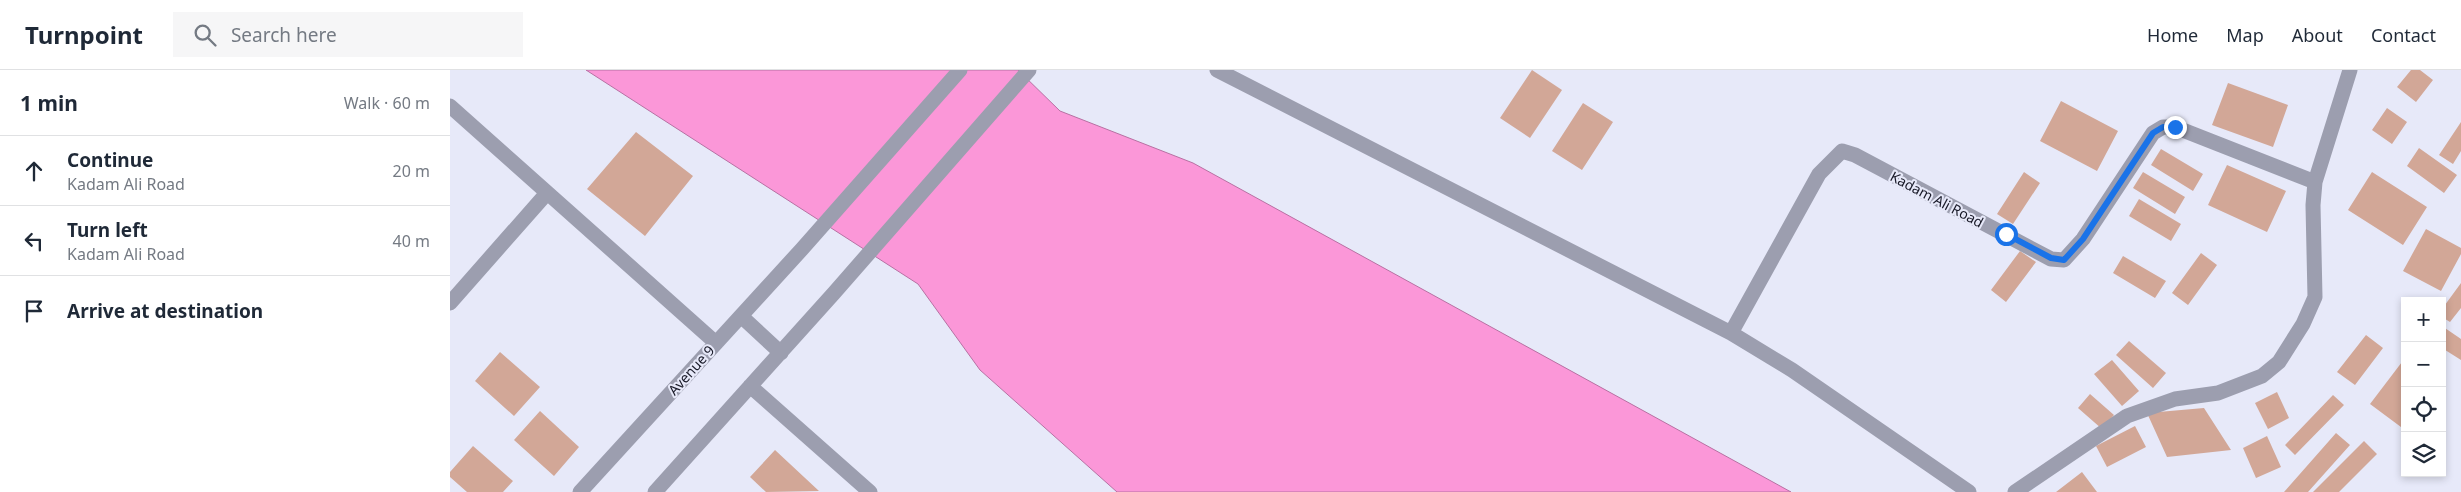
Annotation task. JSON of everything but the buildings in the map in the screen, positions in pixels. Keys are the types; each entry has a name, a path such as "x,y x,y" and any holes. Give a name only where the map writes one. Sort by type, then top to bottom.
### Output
{"street":[{"name":"Avenue 9","path":"580,492 802,249 960,70"},
{"path":"655,492 781,353 1029,70"},
{"path":"1217,70 1730,333 1792,370 1969,492"},
{"path":"2015,492 2127,416 2175,399 2218,393 2262,376 2280,362 2303,324 2316,297 2313,205 2315,182 2350,70"},
{"path":"450,106 716,343"},
{"name":"Kadam Ali Road","path":"1730,333 1819,174 1842,151 1855,155 2051,258 2064,260 2083,239 2153,133 2163,127 2175,127 2315,182"},
{"path":"450,303 547,193"},
{"path":"741,316 781,353"},
{"path":"750,386 870,492"}],"shaded area":[{"path":"586,70 1018,70 1060,111 1193,163 1791,492 1117,492 980,370 918,284"}],"route":[{"path":"2006,234 2051,258 2064,260 2083,239 2153,133 2163,127 2175,127"}]}
